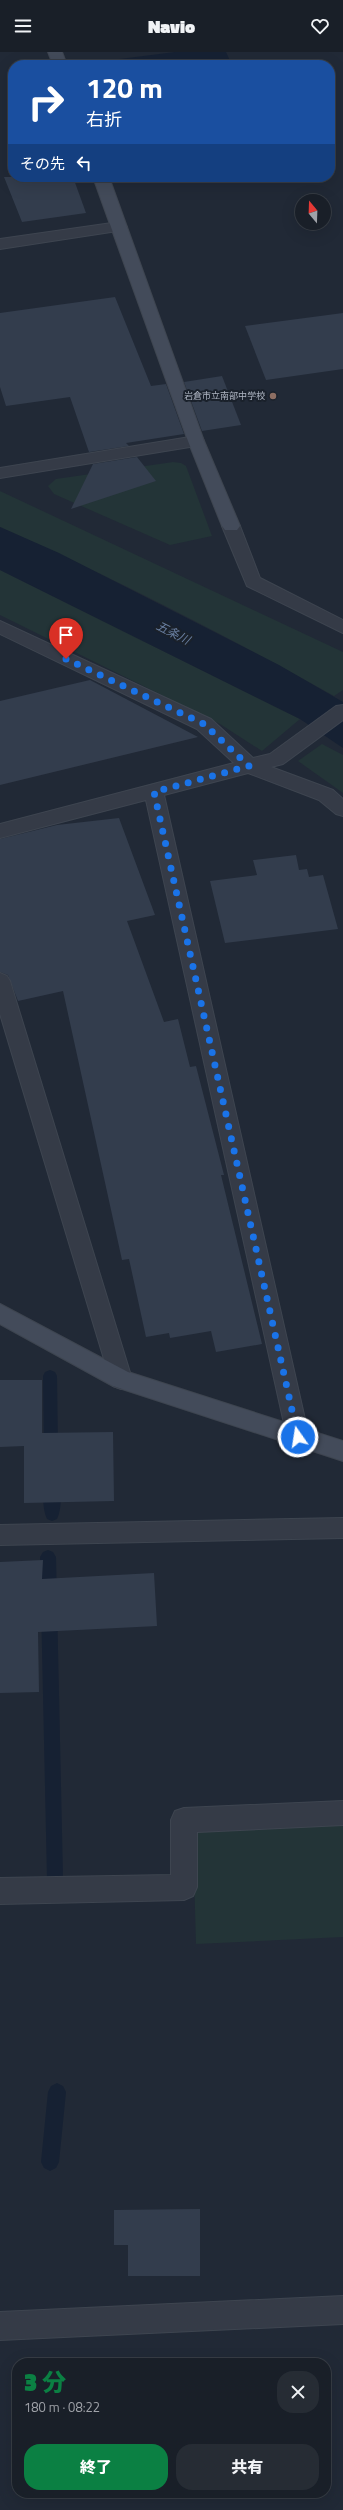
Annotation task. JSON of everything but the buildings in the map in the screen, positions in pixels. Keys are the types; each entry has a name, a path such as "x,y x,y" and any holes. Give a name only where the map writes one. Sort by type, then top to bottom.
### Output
{"street":[{"path":"103,182 196,441 232,526 253,582 343,627"},
{"path":"0,244 119,227"},
{"path":"0,472 196,441"},
{"path":"0,627 204,724 249,766 326,795 343,810"},
{"path":"0,831 276,759 343,711"},
{"path":"154,792 298,1437"},
{"path":"0,981 121,1379"},
{"path":"0,1313 121,1379 343,1451"},
{"path":"0,1535 343,1528"},
{"path":"0,1891 184,1887 184,1820 343,1813"},
{"path":"0,2326 343,2310"}],"shaded area":[{"path":"173,462 181,463 186,466 212,536 170,545 54,494 48,486 56,479"},
{"path":"0,491 343,652 343,690 334,696 252,651 85,566 0,527"},
{"path":"0,570 300,719 262,751 220,724 0,615"},
{"path":"322,744 343,755 343,793 298,761"},
{"path":"343,1824 343,1937 196,1944 193,1838 204,1827"}],"water":[{"path":"175,52 226,52 230,60 112,60"},
{"name":"五条川","path":"0,527 59,553 279,665 343,702 343,748 300,719 0,570"}],"waterway":[{"path":"50,1376 51,1451"},
{"path":"52,1484 52,1514"},
{"path":"48,1557 55,1878"},
{"path":"50,2162 57,2092"}],"place":[{"name":"岩倉市立南部中学校","path":"273,396"}],"route":[{"path":"66,659 204,724 249,766 154,792 298,1437"}]}
